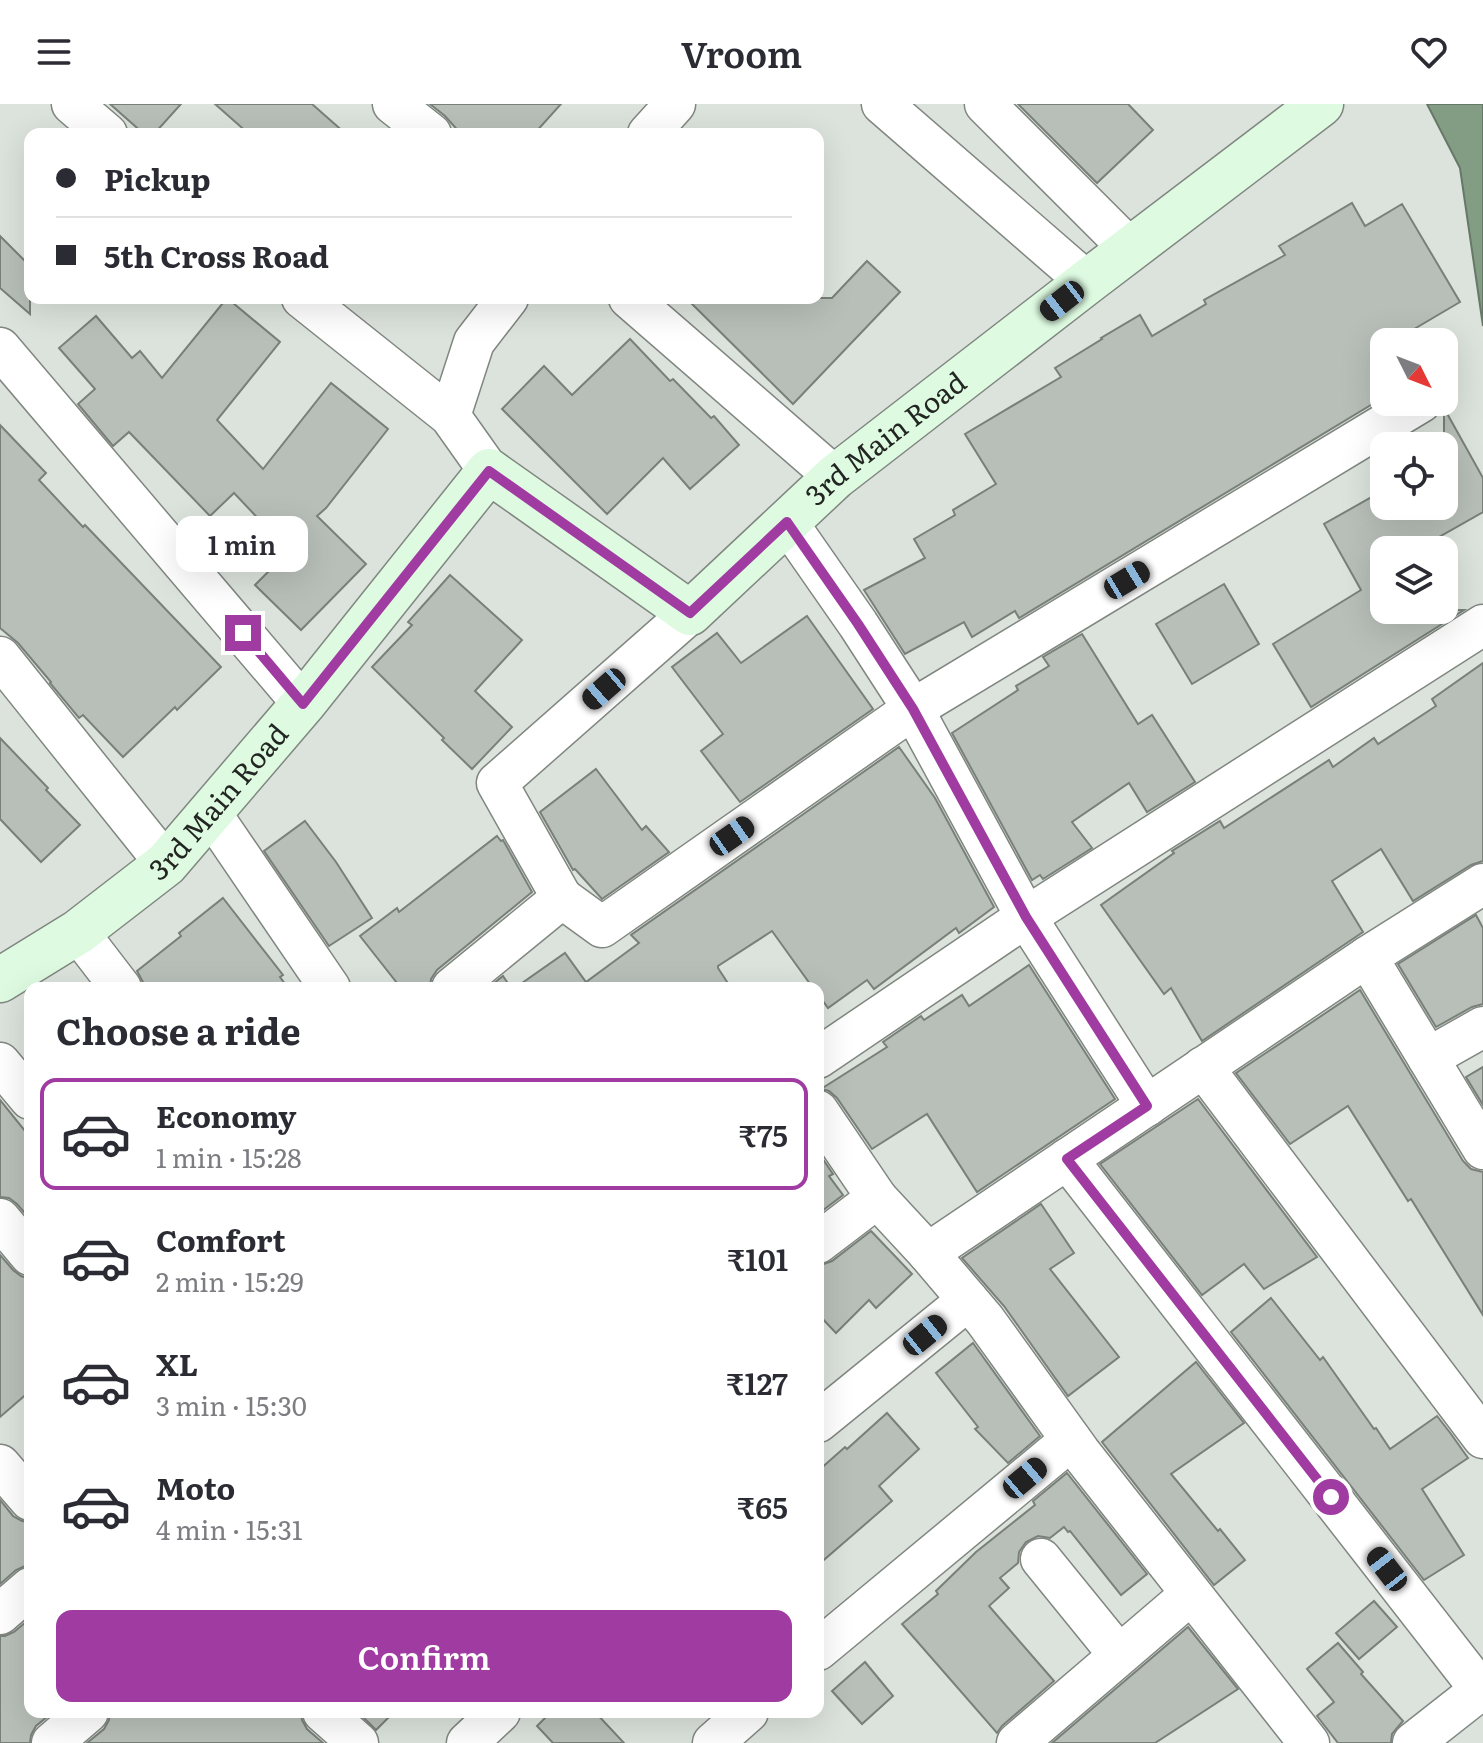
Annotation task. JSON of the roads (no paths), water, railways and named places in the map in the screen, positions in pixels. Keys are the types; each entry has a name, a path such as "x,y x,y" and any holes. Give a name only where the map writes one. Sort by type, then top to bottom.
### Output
{"street":[{"path":"72,104 100,128"},
{"path":"393,104 423,128"},
{"path":"653,128 675,104"},
{"path":"882,104 1087,282"},
{"path":"985,104 1130,249"},
{"name":"3rd Main Road","path":"690,613 835,477 1321,104"},
{"path":"310,304 450,416 489,471 690,613 497,783 562,898 602,927 913,709 1398,416"},
{"path":"450,416 474,342 503,304"},
{"path":"636,304 835,477"},
{"path":"0,348 303,704"},
{"name":"3rd Main Road","path":"0,980 78,932 166,864 303,704 489,471"},
{"path":"787,522 913,709 1026,917 1147,1106"},
{"path":"824,1054 1026,917 1483,625"},
{"path":"0,657 166,864"},
{"path":"210,812 326,982"},
{"path":"928,1253 1367,957 1483,884"},
{"path":"459,982 562,898"},
{"path":"78,932 116,982"},
{"path":"1367,957 1483,1149"},
{"path":"1428,1058 1483,1027"},
{"path":"0,1063 24,1092"},
{"path":"1203,1067 1483,1438"},
{"path":"824,1120 877,1198 985,1320 1071,1440 1304,1742"},
{"path":"1067,1159 1482,1690 1413,1743"},
{"path":"824,1238 877,1198"},
{"path":"0,1219 24,1248"},
{"path":"824,1417 968,1300"},
{"path":"824,1645 1071,1440"},
{"path":"0,1465 24,1493"},
{"path":"1041,1559 1119,1655"},
{"path":"0,1614 24,1593"},
{"path":"1017,1743 1191,1594"},
{"path":"52,1743 81,1718"},
{"path":"467,1743 494,1718"},
{"path":"713,1743 741,1718"}]}
